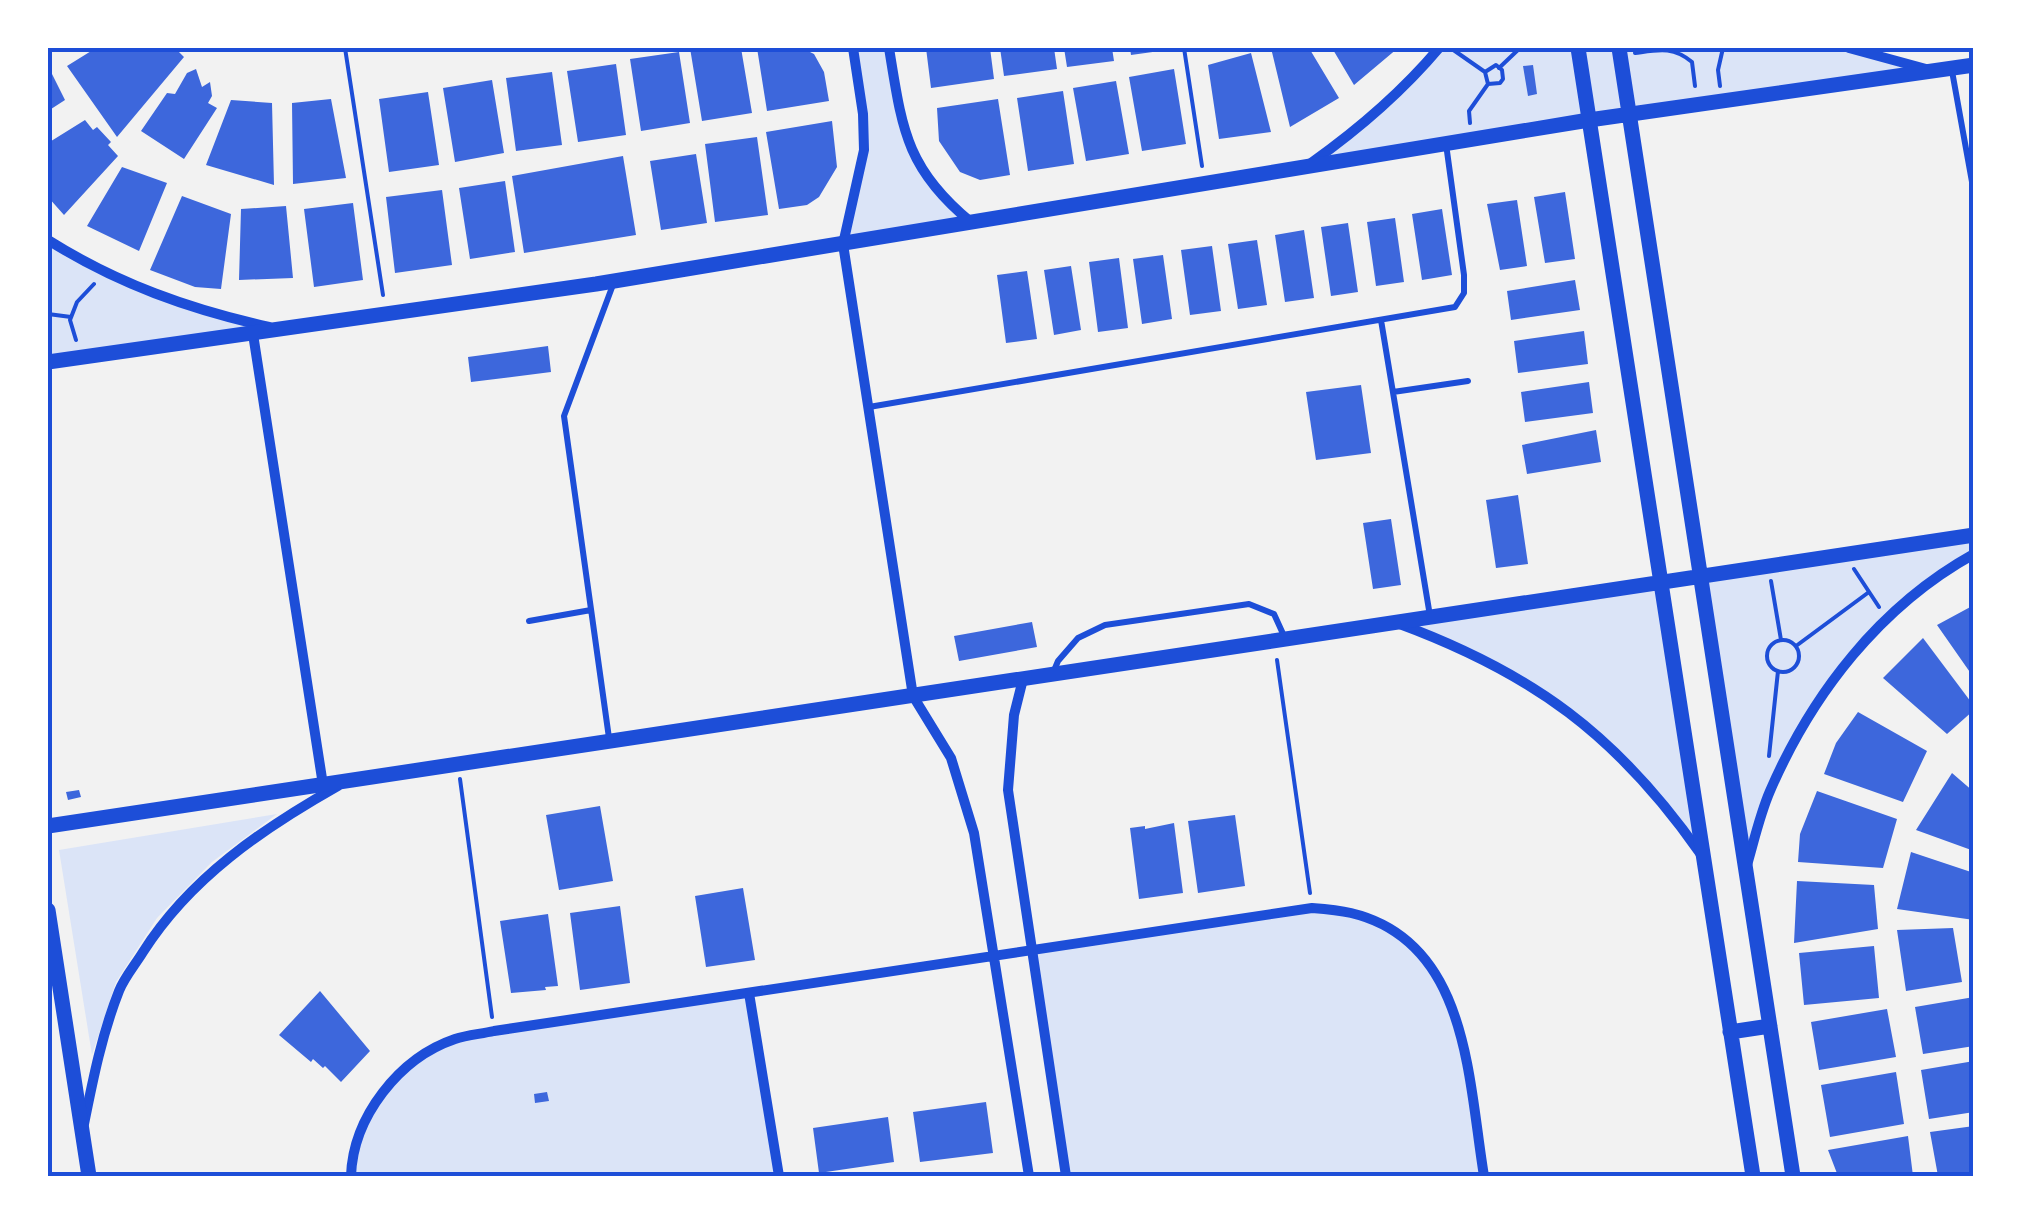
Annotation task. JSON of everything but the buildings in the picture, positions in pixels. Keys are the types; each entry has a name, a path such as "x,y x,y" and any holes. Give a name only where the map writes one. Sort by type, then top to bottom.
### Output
{"street":[{"path":"854,48 864,150 843,244 868,407 913,696 951,758 974,833 1029,1176"},
{"path":"889,48 907,142 922,172 944,200 970,222"},
{"path":"1307,166 1363,127 1440,48"},
{"path":"1578,48 1753,1176"},
{"path":"1849,48 1932,71"},
{"path":"1620,51 1795,1173"},
{"path":"48,362 614,281 1589,120 1974,65"},
{"path":"48,240 104,273 220,316 285,330"},
{"path":"253,334 323,785"},
{"path":"48,826 1974,535"},
{"path":"1747,866 1768,794 1801,726 1844,664 1887,620 1974,554"},
{"path":"1396,623 1458,646 1517,676 1572,712 1666,804 1704,858"},
{"path":"1024,679 1014,715 1008,790 1066,1176"},
{"path":"82,1135 96,1060 120,988 161,923 216,867 278,820 346,781"},
{"path":"352,1176 364,1123 386,1088 416,1060 453,1040 1312,908 1353,913 1392,931 1425,958 1449,994 1462,1036 1484,1176"},
{"path":"48,910 88,1176"},
{"path":"750,993 776,1176"},
{"path":"1730,1032 1770,1026"}],"lane":[{"path":"1951,68 1974,193"},
{"path":"868,407 1455,307 1462,299 1464,276 1446,144"},
{"path":"609,742 564,416 614,281"},
{"path":"1381,320 1430,617"},
{"path":"1393,392 1468,380"},
{"path":"1052,674 1067,648 1090,630 1143,619 1249,604 1274,614 1284,630 1280,640"},
{"path":"529,621 591,610"}],"path":[{"path":"345,48 386,316"},
{"path":"1184,48 1204,183"},
{"path":"1451,48 1485,72 1488,84 1469,111 1470,140"},
{"path":"1499,68 1520,48"},
{"path":"1722,101 1718,70 1723,48"},
{"path":"1620,51 1679,50 1692,62 1698,104"},
{"path":"1485,72 1496,65 1503,79 1488,84"},
{"path":"81,357 71,316 104,273"},
{"path":"48,314 71,316"},
{"path":"1845,555 1887,620"},
{"path":"1769,567 1781,640"},
{"path":"1796,646 1868,592"},
{"path":"1280,640 1312,908"},
{"path":"1781,640 1796,646 1799,656 1788,671 1778,671 1770,664 1772,644 1781,640"},
{"path":"1768,770 1778,671"},
{"path":"458,764 494,1031"}],"shaded area":[{"path":"853,48 889,48 899,108 923,173 971,222 843,244 864,150"},
{"path":"1440,48 1849,48 1931,71 1307,166 1363,127"},
{"path":"48,240 156,295 285,330 48,362"},
{"path":"1973,534 1973,554 1896,610 1844,664 1769,794 1747,866 1701,577"},
{"path":"1661,583 1703,859 1621,756 1517,676 1396,623"},
{"path":"277,814 212,862 157,918 116,982 92,1055 59,850"},
{"path":"1312,908 1353,913 1393,931 1425,958 1449,995 1484,1176 1066,1176 1031,950"},
{"path":"749,993 779,1175 351,1176 364,1123 416,1059 453,1040"}]}
